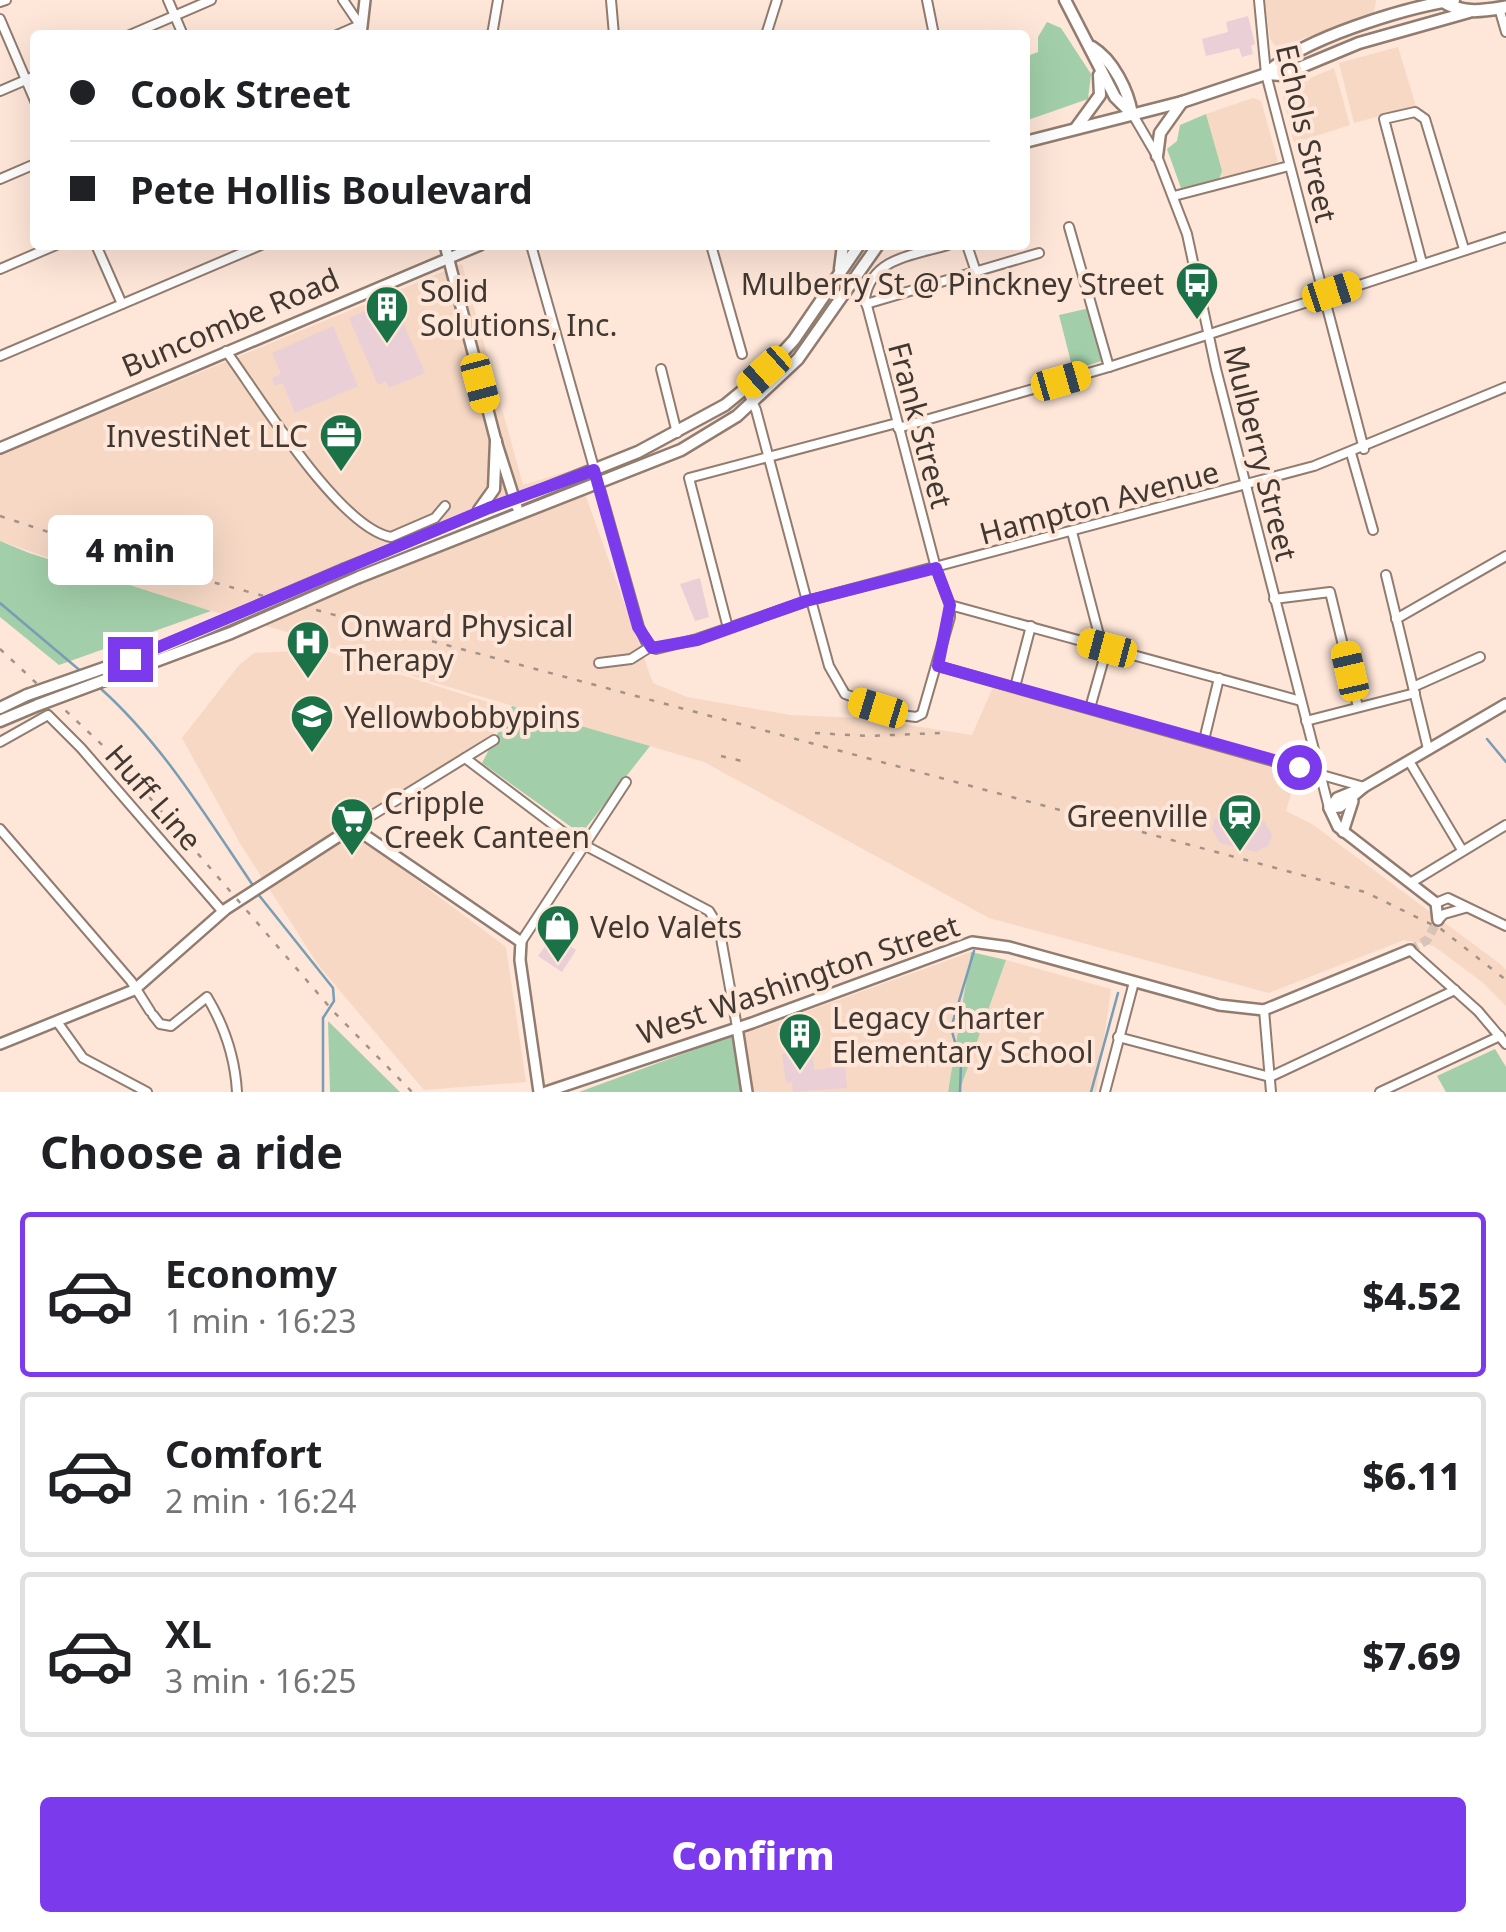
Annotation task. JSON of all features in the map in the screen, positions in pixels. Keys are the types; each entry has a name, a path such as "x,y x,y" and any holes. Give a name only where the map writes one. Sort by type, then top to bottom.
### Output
{"main road":[{"path":"1065,0 1092,47 1102,88 1076,128"},
{"path":"1407,11 1416,0"},
{"path":"1266,74 1280,60 1407,11 1446,1 1472,12"},
{"path":"1030,141 1182,102 1266,74 1282,75 1359,43 1502,7"},
{"path":"1092,47 1102,53 1128,94 1133,115"},
{"path":"1094,60 1118,102 1133,115"},
{"path":"1157,156 1160,133 1182,102"},
{"path":"840,271 842,250"},
{"path":"0,708 27,694 164,647 677,434 746,388 794,340 855,250"},
{"path":"0,721 231,633 360,577 681,450 753,402 798,359 874,250"},
{"path":"472,517 492,494 496,441"}],"street":[{"path":"168,0 181,30"},
{"path":"142,30 211,0"},
{"path":"343,0 360,30"},
{"path":"360,30 365,0"},
{"path":"493,30 498,0"},
{"path":"611,0 614,30"},
{"path":"768,30 777,0"},
{"path":"928,0 933,30"},
{"name":"Echols Street","path":"1259,0 1266,74 1364,449"},
{"path":"1502,7 1506,32"},
{"path":"0,19 30,78 0,91"},
{"path":"1422,263 1384,118 1410,112 1425,118 1464,249"},
{"name":"Mulberry Street","path":"1133,115 1157,156 1187,234 1246,487 1330,808"},
{"path":"0,179 30,166"},
{"path":"1174,196 1290,166"},
{"path":"1069,227 1109,367"},
{"path":"728,628 688,478 1109,367 1506,237"},
{"path":"0,269 44,250"},
{"path":"98,250 122,304"},
{"path":"0,356 248,250"},
{"path":"446,250 496,441 520,513"},
{"name":"Buncombe Road","path":"1,445 226,352 446,250"},
{"path":"533,250 638,627 650,647"},
{"path":"713,250 742,354"},
{"path":"933,250 881,267 871,278 866,304 1039,253"},
{"path":"969,250 976,272"},
{"name":"Frank Street","path":"866,304 936,568 950,605"},
{"path":"226,352 335,499 362,525 391,537 434,518 445,506"},
{"path":"662,369 677,434"},
{"name":"Hampton Avenue","path":"600,662 632,660 650,647 660,649 697,640 809,600 1246,487 1364,449 1506,387"},
{"path":"746,388 835,681 854,700 916,717 927,705 950,605 1301,701"},
{"path":"1351,453 1374,530"},
{"path":"1072,532 1099,635 1107,648 1090,708"},
{"path":"1396,619 1506,556"},
{"path":"1386,576 1428,748"},
{"path":"1274,599 1330,592 1358,707"},
{"path":"1014,687 1030,626"},
{"path":"1306,721 1414,690 1480,657"},
{"path":"938,666 1318,772 1361,791"},
{"path":"1204,740 1219,678"},
{"path":"1470,908 1454,910 1438,920 1436,903 1343,832 1330,808 1337,798 1361,791 1506,704"},
{"name":"Huff Line","path":"0,742 48,715 82,748 223,912"},
{"path":"0,1044 134,990 254,890 494,740"},
{"path":"465,758 582,844 713,915 719,927 747,1092"},
{"path":"1409,760 1462,850"},
{"path":"542,1092 520,960 521,942 626,782"},
{"path":"1343,832 1349,806 1361,791"},
{"path":"1412,882 1506,825"},
{"path":"353,827 521,942"},
{"path":"0,829 131,981 160,1024 171,1026 207,996 222,1021 235,1066 237,1092"},
{"path":"1436,903 1448,898 1506,926"},
{"name":"West Washington Street","path":"542,1092 972,942 1010,946 1219,1006 1264,1010 1410,950"},
{"path":"1380,1092 1503,1040 1410,950"},
{"path":"1105,1090 1134,982"},
{"path":"1118,1037 1270,1078 1455,990"},
{"path":"1264,1010 1272,1092"},
{"path":"58,1022 83,1058 148,1092"}],"shaded area":[{"path":"1265,0 1376,0 1374,13 1277,48 1270,39"},
{"path":"1398,47 1416,106 1354,123 1339,63"},
{"path":"1334,68 1350,125 1294,143 1283,97 1287,88"},
{"path":"1253,98 1261,101 1278,162 1222,179 1206,114"},
{"path":"462,264 523,485 576,469 653,683 687,697 790,715 863,718 972,735 994,685 1299,767 1286,811 1312,824 1500,964 1506,970 1506,1006 1482,982 1434,946 1404,940 1269,993 989,918 704,762 418,678 0,541 0,455"},
{"path":"323,650 497,705 509,723 285,866 287,876 355,834 506,947 526,1082 424,1090 319,966 241,845 182,738 239,665 254,653"},
{"path":"971,952 948,1092 752,1092 741,1035"},
{"path":"1006,960 1111,989 1096,1092 959,1092"}],"green space":[{"path":"1047,22 1061,28 1091,74 1088,99 1030,119 1030,55 1038,52 1038,37"},
{"path":"1206,114 1222,171 1219,180 1181,188 1167,149 1177,141 1180,125"},
{"path":"1090,308 1105,360 1073,370 1059,315"},
{"path":"0,541 211,611 59,665 0,617"},
{"path":"512,706 650,746 581,834 482,763"},
{"path":"971,952 1006,960 959,1092 948,1092"},
{"path":"328,1021 400,1092 330,1092"},
{"path":"741,1035 752,1092 579,1092 729,1037"},
{"path":"1495,1049 1506,1067 1506,1092 1446,1092 1437,1076"}],"building":[{"path":"1248,16 1255,44 1251,46 1253,54 1242,57 1239,48 1206,56 1202,39 1228,32 1226,22"},
{"name":"Solid Solutions, Inc.","path":"393,299 425,373 389,388 386,381 378,385 349,318"},
{"path":"333,326 358,386 295,413 283,383 275,386 272,378 281,374 272,353"},
{"path":"700,578 709,617 695,621 680,584"},
{"name":"Greenville","path":"1228,811 1264,821 1272,835 1269,845 1256,852 1220,843 1212,829 1215,819"},
{"name":"Velo Valets","path":"549,941 560,949 564,942 576,950 562,972 538,956"},
{"name":"Legacy Charter Elementary School","path":"812,1051 814,1070 845,1066 847,1088 793,1092 792,1082 786,1083 782,1054"}],"waterway":[{"path":"0,603 83,673"},
{"path":"100,688 164,757 254,887"},
{"path":"1487,739 1506,762"},
{"path":"258,894 333,988 334,1001 323,1018 323,1092"},
{"path":"960,1092 961,1063 951,1028 974,951"},
{"path":"1091,1092 1118,993"}],"tunnel":[{"path":"1410,950 1427,940 1438,920"}],"railway":[{"path":"0,516 145,564 1365,892 1441,929 1506,980"},
{"path":"0,649 114,756 333,1011 412,1092"},
{"path":"815,733 940,733"},
{"path":"721,756 750,763"}],"place":[{"name":"Mulberry St @ Pinckney Street","path":"1197,321"},
{"name":"Solid Solutions, Inc.","path":"387,345"},
{"name":"InvestiNet LLC","path":"341,473"},
{"name":"Onward Physical Therapy","path":"308,680"},
{"name":"Yellowbobbypins","path":"312,754"},
{"name":"Greenville","path":"1240,853"},
{"name":"Cripple Creek Canteen","path":"352,857"},
{"name":"Velo Valets","path":"558,964"},
{"name":"Legacy Charter Elementary School","path":"800,1072"}],"route":[{"path":"130,659 489,508 594,470 638,627 652,648 697,640 806,601 936,568 950,605 938,666 1299,767"}]}
